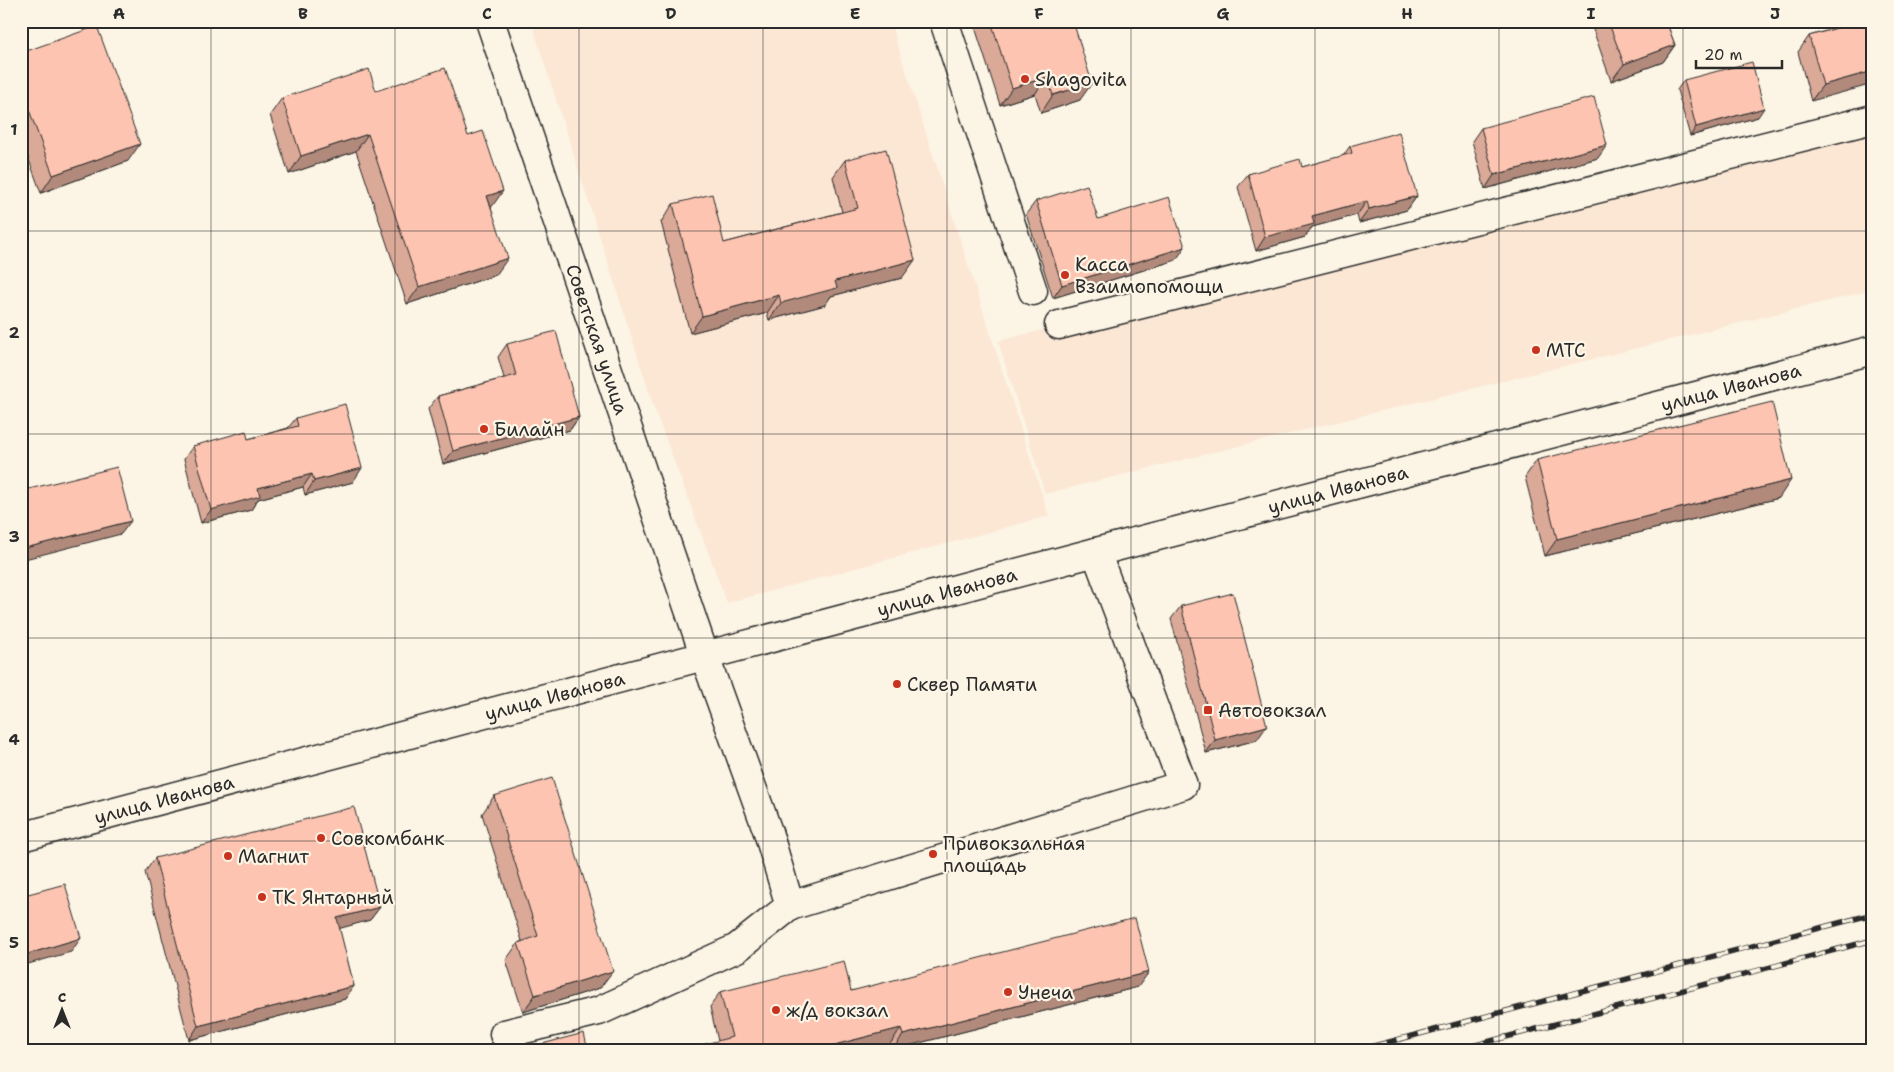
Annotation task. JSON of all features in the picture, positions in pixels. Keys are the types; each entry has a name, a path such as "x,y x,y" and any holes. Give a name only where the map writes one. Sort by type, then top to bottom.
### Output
{"main road":[{"name":"Советская улица","path":"490,21 705,656 768,832 790,906"},
{"path":"944,21 1033,291"},
{"path":"1059,325 1873,119"},
{"name":"улица Иванова","path":"21,837 1096,552 1873,350"},
{"path":"504,1034 599,1011 737,948 790,906 1183,785 1096,552"}],"shaded area":[{"path":"531,21 890,21 1049,516 727,603 655,411"},
{"path":"1873,120 1873,290 1045,494 998,341"}],"building":[{"path":"991,21 1073,21 1092,83 1053,95 1047,77 1012,88"},
{"path":"1608,21 1666,21 1675,45 1624,64"},
{"path":"1850,21 1873,21 1873,71 1823,85 1809,36 1851,24"},
{"path":"97,26 140,144 53,175 21,88 21,53"},
{"path":"1752,62 1764,108 1696,127 1684,80"},
{"path":"445,68 468,136 483,131 503,191 487,196 508,258 419,287 368,134 301,156 282,98 369,69 376,91"},
{"path":"1594,97 1607,145 1494,175 1481,128"},
{"path":"1399,132 1417,196 1369,209 1367,201 1312,216 1314,224 1265,237 1248,174 1300,159 1302,167 1352,153 1350,146"},
{"path":"886,149 915,260 835,281 837,288 781,303 779,295 702,316 673,204 712,194 724,243 858,208 845,160"},
{"path":"1087,185 1098,219 1169,197 1185,247 1062,285 1036,201"},
{"path":"556,331 579,417 453,451 438,396 516,375 507,344"},
{"path":"1772,402 1791,480 1557,539 1537,460"},
{"path":"345,404 362,468 314,481 312,474 258,488 260,496 211,510 193,446 246,431 248,439 298,426 296,418"},
{"path":"117,467 131,521 21,549 21,491"},
{"path":"1233,593 1267,726 1215,740 1181,606"},
{"path":"552,778 613,971 535,995 518,943 538,936 494,796"},
{"path":"354,807 380,907 337,918 354,986 198,1026 155,858"},
{"path":"65,884 81,938 21,956 21,896"},
{"path":"1135,918 1149,972 903,1035 901,1028 810,1051 678,1051 732,1037 720,992 844,961 851,991"},
{"path":"584,1033 588,1051 515,1051"}],"railway":[{"path":"1355,1051 1873,914"},
{"path":"1453,1051 1873,940"}],"place":[{"name":"Shagovita","path":"1025,79"},
{"name":"Касса Взаимопомощи","path":"1065,275"},
{"name":"МТС","path":"1536,350"},
{"name":"Билайн","path":"484,429"},
{"name":"Сквер Памяти","path":"897,684"},
{"name":"Автовокзал","path":"1208,710"},
{"name":"Совкомбанк","path":"321,838"},
{"name":"Привокзальная площадь","path":"933,854"},
{"name":"Магнит","path":"228,856"},
{"name":"ТК Янтарный","path":"262,897"},
{"name":"Унеча","path":"1008,992"},
{"name":"ж/д вокзал","path":"776,1010"}]}
